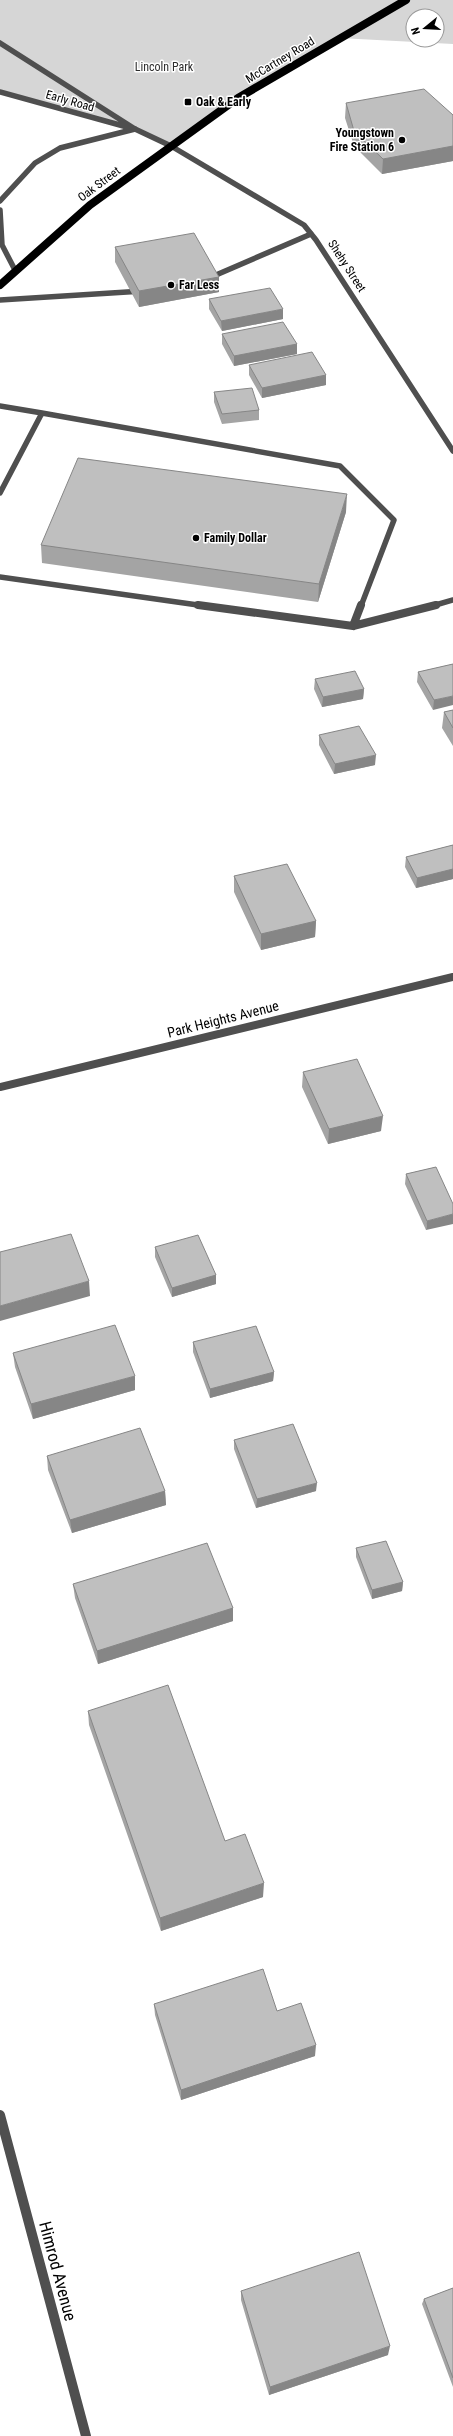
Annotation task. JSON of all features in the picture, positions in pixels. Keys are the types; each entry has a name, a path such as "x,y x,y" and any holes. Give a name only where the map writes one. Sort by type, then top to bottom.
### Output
{"highway":[{"name":"McCartney Road","path":"170,146 238,98 406,0"},
{"name":"Oak Street","path":"0,285 15,270 90,205 170,146"}],"street":[{"path":"0,42 135,129 170,146"},
{"name":"Early Road","path":"0,92 135,129"},
{"path":"0,200 35,163 60,148 135,129"},
{"name":"Shehy Street","path":"170,146 304,225 453,451"},
{"path":"0,210 2,244 15,270"},
{"path":"204,279 311,234"},
{"path":"0,300 132,293 153,289"},
{"path":"0,406 340,466 394,520 353,626"},
{"path":"0,492 42,413"},
{"path":"0,577 353,626 453,600"},
{"name":"Park Heights Avenue","path":"0,1087 453,977"},
{"name":"Himrod Avenue","path":"0,2115 86,2436"}],"green space":[{"name":"Lincoln Park","path":"0,0 453,0 453,44 445,44 445,8 405,8 405,41 339,38 238,98 171,146 135,129 0,92"}],"building":[{"name":"Youngstown Fire Station 6","path":"424,89 453,115 453,146 383,159 354,131 346,103"},
{"name":"Far Less","path":"194,233 219,277 139,291 115,247"},
{"path":"270,288 283,309 221,321 209,299"},
{"path":"283,322 297,344 234,356 222,334"},
{"path":"312,352 326,375 262,388 249,365"},
{"path":"252,388 259,410 222,414 214,392"},
{"name":"Family Dollar","path":"78,458 347,494 319,584 41,545"},
{"path":"453,664 453,696 434,700 418,672"},
{"path":"355,671 364,689 323,697 315,679"},
{"path":"453,710 453,728 444,712"},
{"path":"359,726 376,755 335,764 319,735"},
{"path":"453,845 453,869 417,878 406,857"},
{"path":"287,864 316,921 261,934 234,876"},
{"path":"357,1059 383,1116 329,1129 303,1072"},
{"path":"436,1167 453,1204 453,1214 427,1221 406,1174"},
{"path":"71,1234 89,1281 0,1306 0,1252"},
{"path":"198,1235 216,1275 172,1288 155,1247"},
{"path":"115,1325 135,1376 31,1404 13,1353"},
{"path":"256,1326 274,1372 210,1389 193,1342"},
{"path":"293,1424 317,1483 257,1499 234,1440"},
{"path":"140,1428 165,1491 70,1520 47,1456"},
{"path":"386,1541 403,1582 372,1590 356,1548"},
{"path":"207,1543 233,1608 97,1651 73,1584"},
{"path":"168,1685 225,1841 245,1834 264,1883 160,1918 88,1711"},
{"path":"263,1969 277,2011 301,2003 316,2045 181,2090 154,2004"},
{"path":"359,2252 390,2346 270,2387 241,2291"},
{"path":"453,2288 453,2378 424,2299"}],"place":[{"name":"Oak & Early","path":"188,102"},
{"name":"Youngstown Fire Station 6","path":"402,140"},
{"name":"Far Less","path":"171,285"},
{"name":"Family Dollar","path":"196,538"}]}
